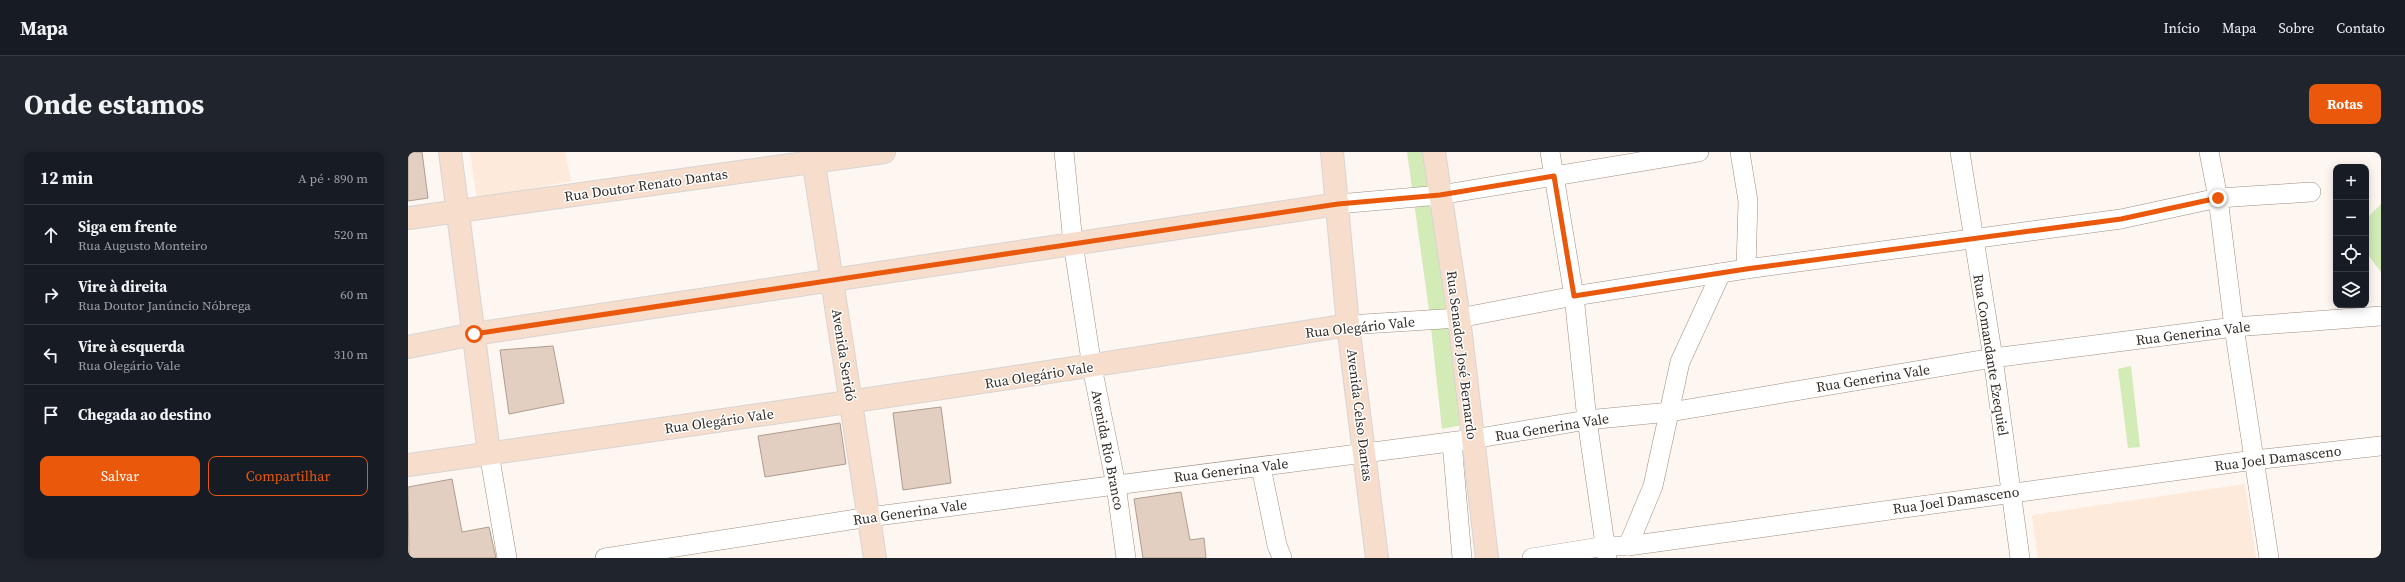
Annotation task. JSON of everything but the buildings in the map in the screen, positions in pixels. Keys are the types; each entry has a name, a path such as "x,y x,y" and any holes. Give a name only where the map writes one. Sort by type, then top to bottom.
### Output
{"main road":[{"path":"450,152 459,210 489,453"},
{"name":"Rua Doutor Renato Dantas","path":"408,218 812,157 884,152"},
{"name":"Avenida Celso Dantas","path":"1332,152 1348,325 1366,454 1377,558"},
{"name":"Rua Senador José Bernardo","path":"1434,152 1459,318 1487,558"},
{"name":"Avenida Seridó","path":"812,157 833,281 875,558"},
{"path":"408,347 474,334 1338,204"},
{"name":"Rua Olegário Vale","path":"408,465 852,403 1092,367 1348,325"}],"street":[{"name":"Avenida Rio Branco","path":"1064,152 1073,244 1092,367 1116,485 1126,558"},
{"path":"1550,152 1574,296 1587,420 1606,552"},
{"path":"1338,204 1440,195 1699,152"},
{"path":"1740,152 1748,201 1746,269"},
{"name":"Rua Comandante Ezequiel","path":"1960,152 1972,238 1993,358 2020,558"},
{"path":"2209,152 2218,198 2234,327 2269,558"},
{"name":"Rua Olegário Vale","path":"1348,325 1459,318 1574,296 1746,269 2121,219 2218,198 2311,192"},
{"path":"1628,546 1653,486 1680,362 1721,273"},
{"name":"Rua Generina Vale","path":"605,558 869,517 1366,454 1473,439 1587,420 1670,412 1993,358 2234,327 2381,316"},
{"name":"Rua Senador José Bernardo","path":"1452,442 1459,507 1462,558"},
{"name":"Rua Joel Damasceno","path":"1532,558 1606,552 1628,546 2012,493 2254,460 2381,446"},
{"path":"489,453 507,558"},
{"path":"1261,467 1276,545 1282,558"},
{"path":"1459,507 1480,504"}],"shaded area":[{"path":"470,152 565,152 571,181 477,199"},
{"path":"2245,484 2256,558 2038,558 2032,515"}],"green space":[{"path":"1407,152 1432,152 1468,424 1442,429 1429,310"},
{"path":"2381,204 2381,272 2369,256 2369,216"},
{"path":"2131,366 2140,447 2128,448 2118,369"}],"route":[{"path":"474,334 1338,204 1440,195 1554,176 1574,296 1746,269 2121,219 2218,198"}]}
